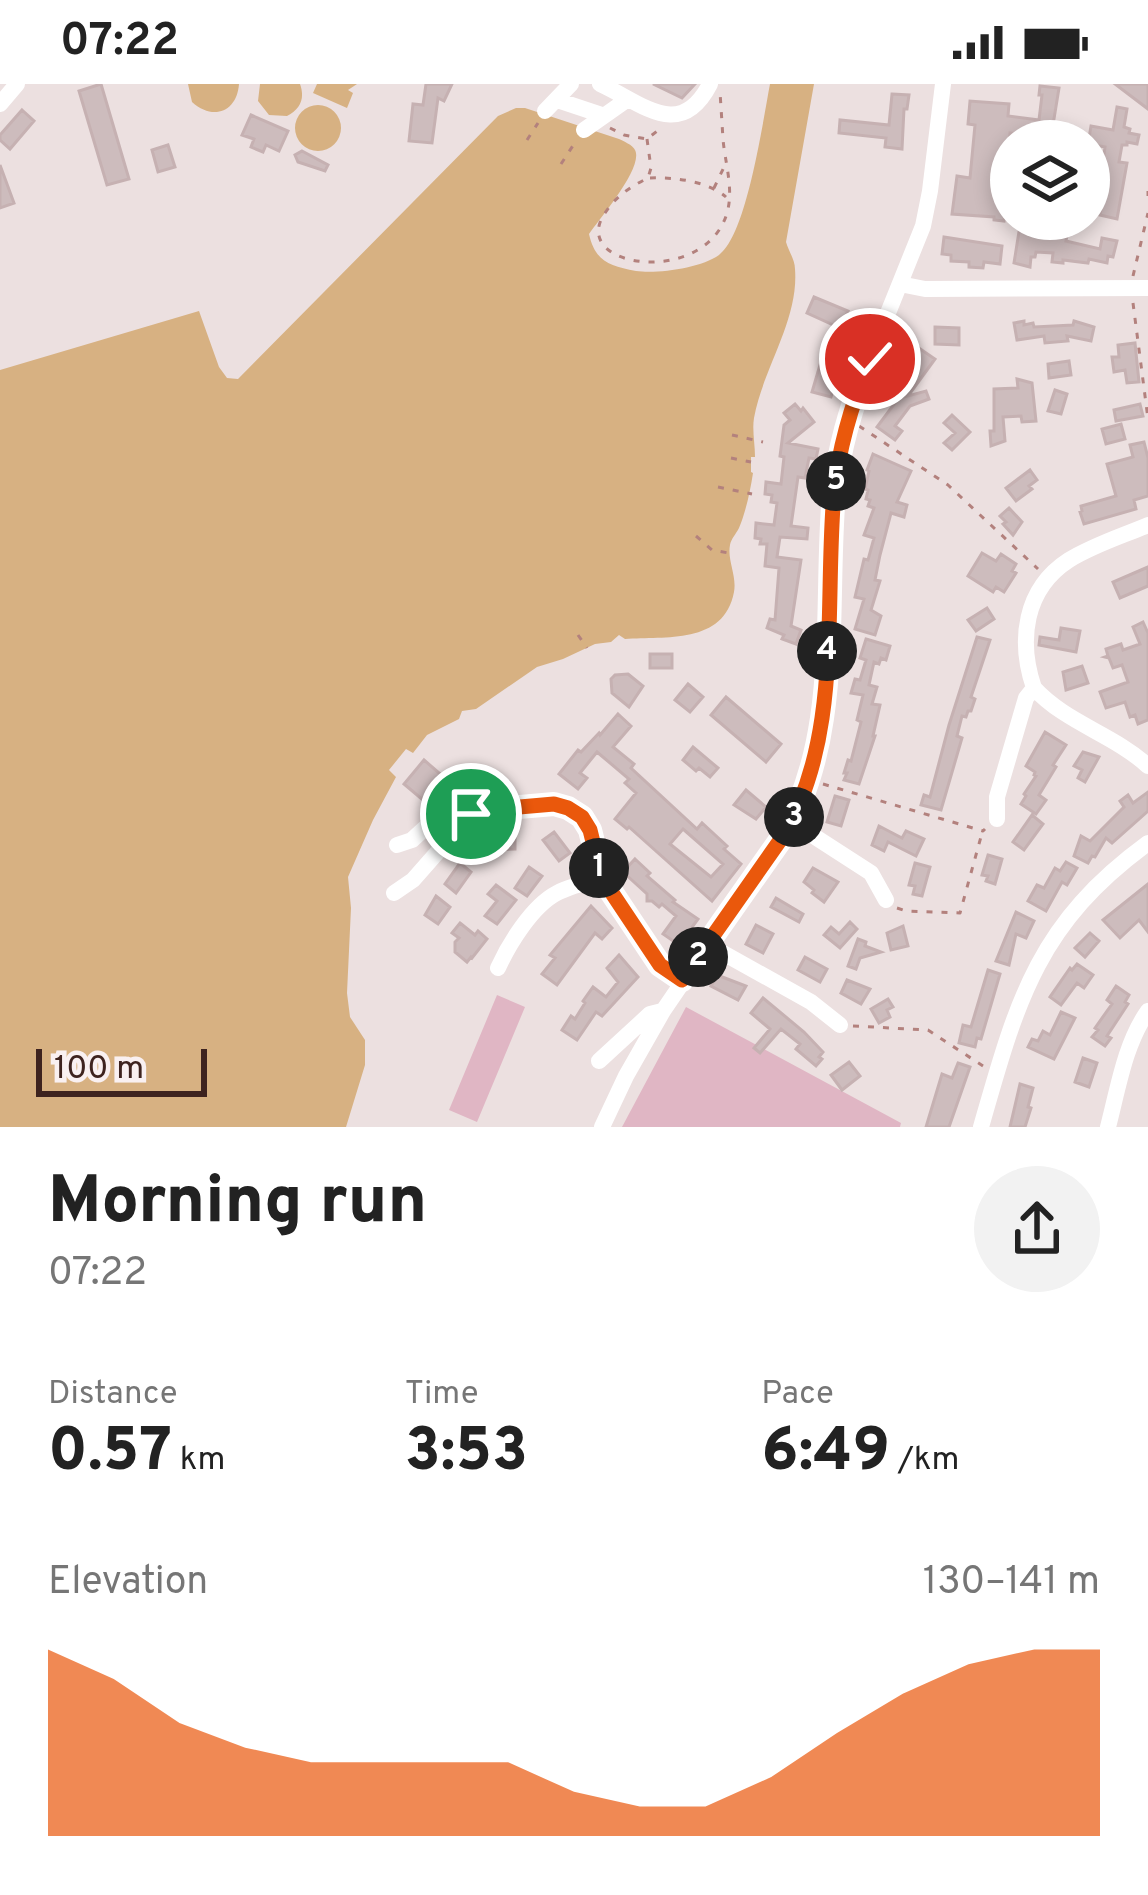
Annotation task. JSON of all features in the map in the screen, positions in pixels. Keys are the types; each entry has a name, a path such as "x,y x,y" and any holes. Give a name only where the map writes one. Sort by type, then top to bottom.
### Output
{"street":[{"path":"0,104 17,84"},
{"path":"571,84 551,106 594,122 628,99"},
{"path":"600,84 641,106 676,116 692,109 710,84"},
{"path":"602,1127 663,1011 792,822 809,781 827,655 834,496 847,418 928,208 943,84"},
{"path":"901,284 925,289 1140,287"},
{"path":"1148,525 1066,562 1032,604 1025,634 1026,665 1034,688 1058,710 1148,766"},
{"path":"990,825 1026,698 1034,688"},
{"path":"397,845 412,840 464,792 474,795 484,810"},
{"path":"394,893 413,880 471,814 554,804 568,808 590,830 602,878 660,965 682,980"},
{"path":"792,822 871,873 886,900"},
{"path":"981,1127 1016,1012 1038,961 1096,885 1148,843"},
{"path":"498,968 510,943 544,902 561,891 602,878"},
{"path":"707,944 811,1002 840,1024"},
{"path":"1108,1127 1124,1064 1148,1010"},
{"path":"599,1061 650,1014 663,1011"}],"path":[{"path":"720,84 726,163 728,200 728,212 719,231 700,251 659,262 614,254 600,244 596,231 619,195 648,178 673,178 720,190 728,200"},
{"path":"527,140 551,106"},
{"path":"561,164 594,122 647,139 676,116"},
{"path":"647,139 648,178"},
{"path":"713,189 726,163"},
{"path":"1148,214 1140,287 1148,419"},
{"path":"847,418 948,485 1048,579"},
{"path":"732,435 763,442"},
{"path":"731,458 751,462"},
{"path":"718,487 752,494"},
{"path":"696,536 712,550 734,554"},
{"path":"578,635 587,648"},
{"path":"809,781 990,825 960,913 906,911 886,900"},
{"path":"840,1024 928,1030 996,1074"}],"shaded area":[{"path":"188,84 239,84 234,101 216,112 192,102"},
{"path":"260,84 300,84 301,103 287,116 269,115 258,101"},
{"path":"317,84 357,84 348,90 353,93 347,108 313,93"},
{"path":"770,84 814,84 786,242 795,266 792,307 754,418 751,487 730,545 735,586 728,609 718,621 691,634 625,639 619,635 611,642 537,667 476,709 462,711 459,719 427,735 413,753 406,749 389,770 396,777 348,877 347,993 350,1017 365,1040 365,1065 346,1127 0,1127 0,370 199,311 219,367 227,378 238,379 498,116 516,108 619,139 635,150 627,180 589,234 605,261 645,272 702,263 719,255 738,225"},
{"path":"318,105 334,112 341,128 334,144 318,151 302,144 295,128 302,112"},
{"path":"497,995 525,1007 477,1122 449,1110"},
{"path":"686,1007 901,1123 900,1127 622,1127"}],"building":[{"path":"101,84 129,179 107,185 79,91"},
{"path":"426,84 452,84 444,101 438,98 432,143 409,141 413,104 423,105"},
{"path":"653,84 695,84 682,98"},
{"path":"1115,84 1148,84 1148,109"},
{"path":"1040,86 1059,88 1054,120 1039,120"},
{"path":"892,94 909,95 902,149 885,147 886,138 839,133 840,120 889,125"},
{"path":"970,101 1009,104 1008,116 1039,120 990,120 990,217 952,214 957,176 970,178 975,125 968,124"},
{"path":"1117,107 1127,109 1124,127 1139,135 1137,144 1122,145 1119,162 1127,163 1117,219 1110,217"},
{"path":"22,110 34,121 10,149 0,135"},
{"path":"251,115 288,131 279,151 266,145 263,152 251,147 254,139 242,135"},
{"path":"168,145 175,167 158,172 152,150"},
{"path":"302,151 328,165 325,171 298,162 295,155"},
{"path":"0,165 14,203 0,208"},
{"path":"944,237 1002,246 1000,264 984,262 983,268 951,261 951,255 942,254"},
{"path":"1018,240 1066,240 1100,249 1102,240 1117,241 1107,263 1089,259 1088,263 1052,262 1053,253 1036,252 1030,267 1014,263"},
{"path":"814,297 848,311 840,328 807,313"},
{"path":"1024,321 1034,327 1073,325 1074,321 1094,327 1091,341 1067,336 1068,341 1045,343 1044,336 1017,340 1014,323"},
{"path":"935,327 959,328 959,345 935,344"},
{"path":"836,334 846,341 829,370 833,371 830,382 835,384 831,397 812,392 822,358"},
{"path":"1135,343 1139,382 1127,383 1125,370 1114,372 1112,357 1119,357 1118,345"},
{"path":"913,344 935,359 908,396 926,391 929,399 910,406 895,426 902,431 895,440 877,427 898,399 898,381 914,376 898,365"},
{"path":"1069,361 1071,375 1049,378 1048,364"},
{"path":"1017,379 1032,383 1036,421 1003,417 1005,441 991,446 994,389 1018,388"},
{"path":"1055,390 1067,394 1061,414 1048,411"},
{"path":"795,404 814,422 788,443 818,449 816,459 809,458 805,478 798,477 791,526 808,528 807,539 780,537 777,557 801,560 791,626 801,630 796,644 767,628 770,619 775,620 779,568 765,566 767,544 755,538 756,523 774,525 777,503 765,494 766,482 781,484 784,425 790,420 784,413"},
{"path":"1140,404 1143,416 1116,421 1114,410"},
{"path":"952,415 970,432 952,450 944,443 955,433 944,423"},
{"path":"1121,424 1125,439 1106,444 1102,429"},
{"path":"1144,442 1148,496 1134,500 1136,509 1084,524 1081,506 1116,496 1107,464 1133,457 1130,445"},
{"path":"873,454 911,471 897,502 907,505 904,517 891,513 880,555 875,580 880,581 871,610 881,616 875,635 855,629 864,599 855,597 874,538 864,535 874,508 868,506 865,489"},
{"path":"1030,470 1037,480 1016,501 1006,488"},
{"path":"1009,508 1022,522 1013,535 1000,516"},
{"path":"982,553 996,561 1001,554 1016,564 1004,592 996,587 993,592 968,576"},
{"path":"1148,567 1148,586 1120,598 1113,582"},
{"path":"987,608 994,619 976,631 968,620"},
{"path":"1143,622 1148,633 1148,720 1138,724 1125,702 1106,708 1100,692 1128,682 1122,665 1113,668 1105,657 1106,649 1140,644 1133,627"},
{"path":"1061,628 1080,631 1076,652 1039,645 1040,637 1059,640"},
{"path":"977,637 990,640 971,697 975,699 971,711 962,716 957,736 962,738 941,810 921,805 924,795 930,797"},
{"path":"866,639 890,646 886,660 874,662 869,685 877,687 872,704 880,705 859,784 844,780 844,773 861,722 857,720 863,695 851,693 866,660 860,658"},
{"path":"650,654 672,654 672,668 650,668"},
{"path":"1082,666 1088,683 1066,690 1063,672"},
{"path":"628,674 643,686 629,707 612,693 611,679"},
{"path":"688,684 703,697 690,712 675,700"},
{"path":"726,697 781,744 766,762 711,715"},
{"path":"618,714 631,726 613,747 697,829 702,823 741,864 712,901 615,819 636,793 625,783 629,779 597,752 580,773 587,778 578,789 559,774 578,750","holes":["683,829 723,864 711,877 670,844"]},
{"path":"1045,732 1066,745 1039,795 1046,800 1036,814 1021,804 1036,776 1026,766"},
{"path":"693,747 718,768 710,777 683,760"},
{"path":"1083,752 1099,757 1085,782 1078,778 1082,770 1074,766"},
{"path":"424,760 453,785 430,806 404,784"},
{"path":"746,790 766,807 756,819 734,805"},
{"path":"1148,792 1148,811 1112,843 1106,838 1088,863 1074,856 1081,836 1090,841 1124,807 1120,801 1128,795 1133,803"},
{"path":"835,796 849,800 841,826 827,822"},
{"path":"1032,815 1043,824 1024,850 1013,842"},
{"path":"879,826 902,838 906,831 924,839 916,856 888,842 884,851 872,845"},
{"path":"489,832 515,835 515,849 489,850"},
{"path":"554,832 570,853 559,861 543,840"},
{"path":"988,855 1002,859 995,884 982,875"},
{"path":"635,859 673,902 698,919 679,945 663,934 676,916 662,904 647,901 647,894 623,872"},
{"path":"1066,862 1077,868 1067,885 1062,882 1046,911 1028,901 1037,885 1044,888 1055,868 1060,871"},
{"path":"460,863 471,872 456,893 445,884"},
{"path":"915,863 930,867 922,896 913,894 915,886 909,885"},
{"path":"529,867 542,876 527,896 515,888"},
{"path":"813,868 838,882 824,902 804,882"},
{"path":"1148,884 1148,932 1139,920 1120,938 1103,920"},
{"path":"496,885 516,900 497,924 485,916 497,901 488,894"},
{"path":"436,896 450,907 438,924 425,915"},
{"path":"776,898 803,914 799,922 771,907"},
{"path":"591,906 612,928 602,939 595,933 557,985 542,974 555,958 550,955"},
{"path":"1016,912 1034,921 1026,938 1016,934 1009,965 996,961"},
{"path":"850,922 857,929 840,948 824,935 831,927 839,934"},
{"path":"460,923 487,939 467,962 455,952 459,938 452,933"},
{"path":"756,925 773,934 763,953 746,944"},
{"path":"903,926 908,946 891,950 887,933"},
{"path":"1090,933 1099,941 1085,957 1075,948"},
{"path":"858,939 881,952 860,958 856,969 848,966"},
{"path":"619,955 638,977 602,1016 596,1012 577,1040 562,1030 571,1016 575,1019 593,987 606,997 618,982 607,968"},
{"path":"805,957 827,969 820,982 798,970"},
{"path":"1077,964 1093,975 1084,988 1077,983 1061,1005 1050,997"},
{"path":"988,970 1000,974 981,1039 977,1038 975,1047 959,1043 963,1025 971,1027"},
{"path":"717,975 746,986 738,1000 711,986"},
{"path":"847,980 870,989 861,1004 841,993"},
{"path":"1116,986 1129,995 1128,1004 1105,1046 1092,1037 1112,1004 1107,1000"},
{"path":"763,998 823,1052 816,1066 781,1029 760,1053 754,1048 770,1029 751,1013"},
{"path":"888,999 893,1007 887,1010 890,1017 879,1023 871,1009"},
{"path":"1061,1012 1075,1018 1054,1059 1028,1047 1043,1031 1050,1035"},
{"path":"1083,1058 1097,1063 1089,1087 1075,1082"},
{"path":"849,1062 860,1076 842,1090 831,1075"},
{"path":"958,1063 970,1067 949,1127 926,1127 942,1074 952,1078"},
{"path":"1020,1084 1033,1088 1031,1108 1025,1127 1010,1127"}],"route":[{"path":"471,814 554,804 582,817 602,878 660,965 682,980 792,822 809,781 827,655 839,457 847,418 870,359"}]}
